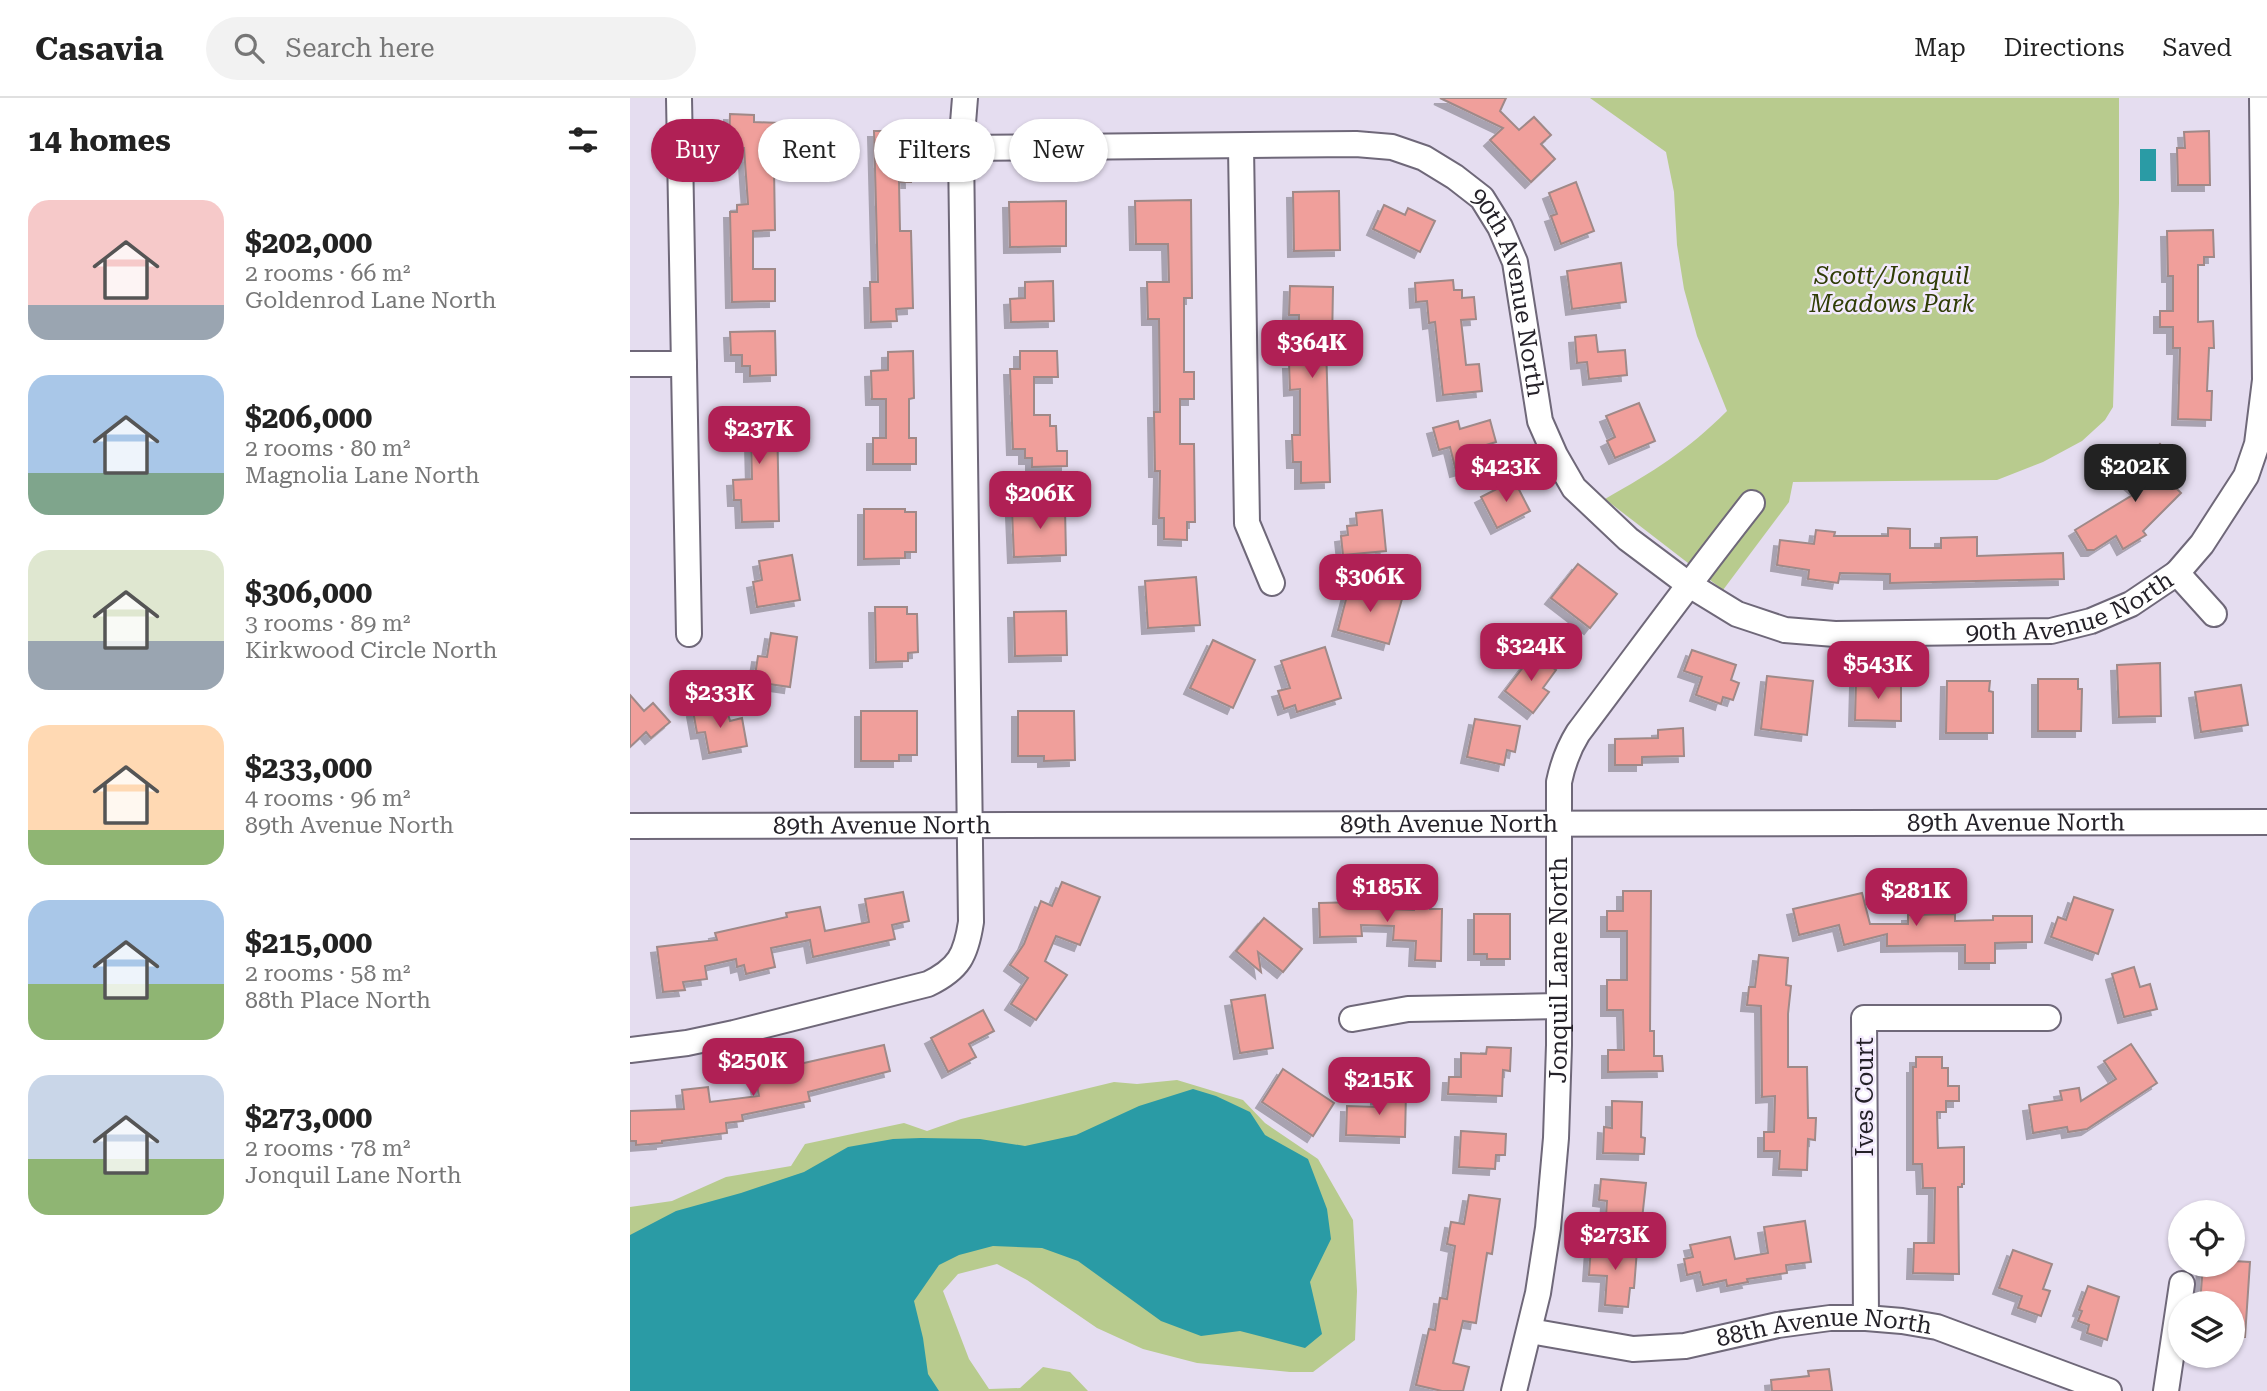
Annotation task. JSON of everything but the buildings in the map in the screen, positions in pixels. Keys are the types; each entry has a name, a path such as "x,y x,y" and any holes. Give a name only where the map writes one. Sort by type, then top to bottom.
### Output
{"street":[{"path":"679,98 689,634"},
{"path":"963,119 965,98"},
{"path":"2177,573 2202,544 2246,476 2256,444 2265,380 2262,98"},
{"name":"90th Avenue North","path":"995,148 1356,144 1391,148 1424,158 1455,177 1482,198 1500,228 1515,262 1540,421 1574,488 1597,512 1688,584 1737,614 1785,630 1835,634 2051,631 2091,621 2131,604 2177,573 2214,614"},
{"path":"1241,147 1247,523 1272,583"},
{"path":"630,1050 687,1043 734,1033 928,984 946,976 959,962 968,943 961,182"},
{"path":"630,364 684,363"},
{"name":"Jonquil Lane North","path":"1514,1391 1531,1331 1549,1215 1557,1111 1559,782 1567,750 1688,584 1752,503"},
{"name":"89th Avenue North","path":"630,826 2267,822"},
{"path":"1352,1019 1408,1009 1559,1006"},
{"name":"Ives Court","path":"1866,1318 1864,1018 2048,1018"},
{"path":"2166,1391 2182,1284"},
{"name":"88th Avenue North","path":"1531,1331 1633,1349 1685,1346 1778,1325 1830,1318 1866,1318 1937,1327 2109,1391"}],"green space":[{"name":"Scott/Jonquil Meadows Park","path":"1590,98 2119,98 2113,407 2105,420 2082,441 2043,462 1997,480 1793,482 1789,502 1723,590 1605,499 1669,460 1727,411 1697,336 1684,289 1677,245 1674,192 1666,152"},
{"path":"1177,1080 1243,1100 1265,1123 1318,1159 1353,1220 1357,1291 1355,1340 1313,1372 1197,1363 1143,1349 1097,1328 1027,1280 997,1264 958,1274 943,1291 969,1359 989,1389 1020,1388 1043,1367 1070,1372 1088,1391 630,1391 630,1207 672,1201 726,1177 791,1166 805,1144 904,1123 927,1131 961,1119 1114,1082 1137,1084"}],"water":[{"path":"2140,149 2156,149 2156,181 2140,181"},
{"path":"1193,1089 1216,1096 1250,1112 1265,1135 1308,1159 1327,1209 1331,1239 1310,1282 1322,1334 1305,1348 1240,1331 1201,1336 1161,1321 1078,1261 1042,1248 993,1246 959,1255 939,1265 914,1301 928,1374 939,1391 630,1391 630,1235 676,1211 804,1172 848,1147 893,1139 921,1138 980,1139 1025,1146 1076,1135 1139,1106"}]}
